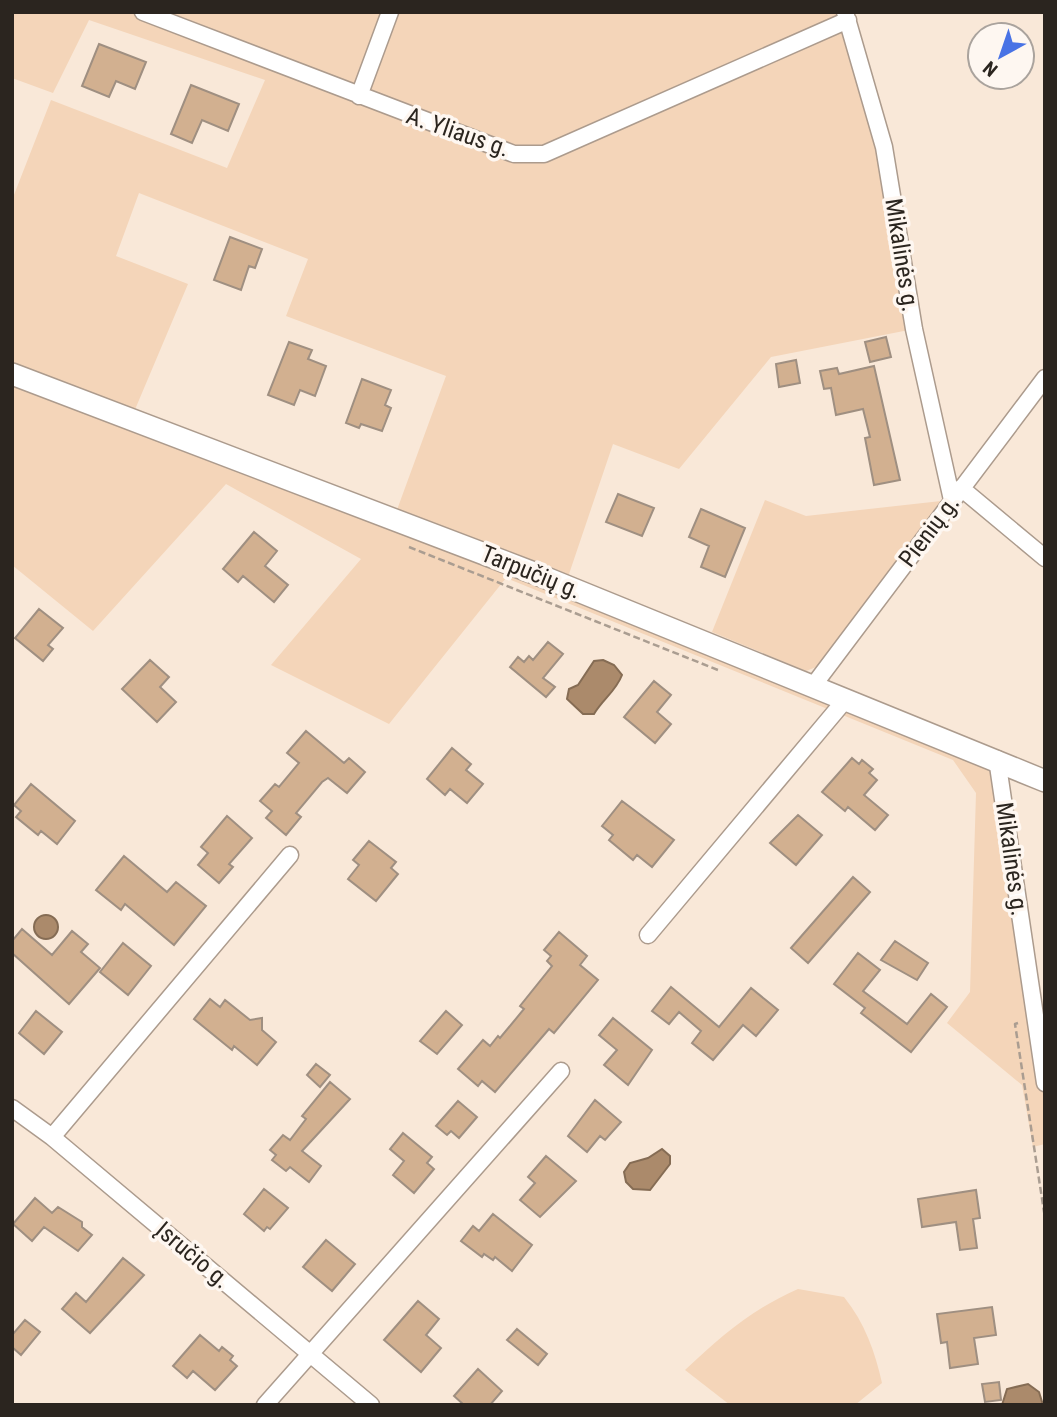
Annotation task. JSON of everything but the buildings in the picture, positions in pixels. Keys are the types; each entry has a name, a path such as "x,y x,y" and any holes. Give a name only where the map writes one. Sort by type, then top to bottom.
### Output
{"main road":[{"name":"Tarpučių g.","path":"12,374 407,523 998,759 1045,781"}],"street":[{"name":"A. Yliaus g.","path":"142,12 514,154 544,154 846,16"},
{"path":"359,96 390,12"},
{"name":"Mikalinės g.","path":"846,16 884,147 914,329 956,494"},
{"name":"Pienių g.","path":"813,685 1045,377"},
{"path":"956,494 1045,558"},
{"path":"648,935 846,698"},
{"name":"Mikalinės g.","path":"998,759 1045,1083"},
{"path":"52,1137 290,855"},
{"path":"265,1405 561,1071"},
{"name":"Įsručio g.","path":"12,1108 52,1137 371,1405"}],"path":[{"path":"406,546 730,675"},
{"path":"1035,1019 1015,1024 1045,1218"}],"shaded area":[{"path":"12,12 845,12 855,43 914,329 771,357 679,469 613,444 568,577 997,759 1045,1083 1045,1144 1033,1147 1022,1085 947,1023 970,992 976,793 953,760 506,578 389,724 271,665 361,559 226,484 93,631 12,565 12,200 51,100 227,168 265,80 89,20 53,93 12,78","holes":["139,193 308,259 286,316 446,376 394,518 131,419 188,284 116,256"]},
{"path":"765,500 806,516 941,501 824,664 806,671 712,632"},
{"path":"603,660 614,665 622,675 594,714 583,714 567,699 569,689 578,685 594,661"},
{"path":"41,915 51,915 58,922 58,932 51,939 41,939 34,932 34,922"},
{"path":"662,1149 670,1156 670,1164 650,1190 633,1189 626,1182 624,1172 630,1163 648,1158"},
{"path":"798,1289 844,1297 863,1327 882,1383 855,1405 730,1405 685,1370 737,1325 765,1306"},
{"path":"1028,1384 1039,1392 1043,1405 1002,1405 1007,1389"}]}
